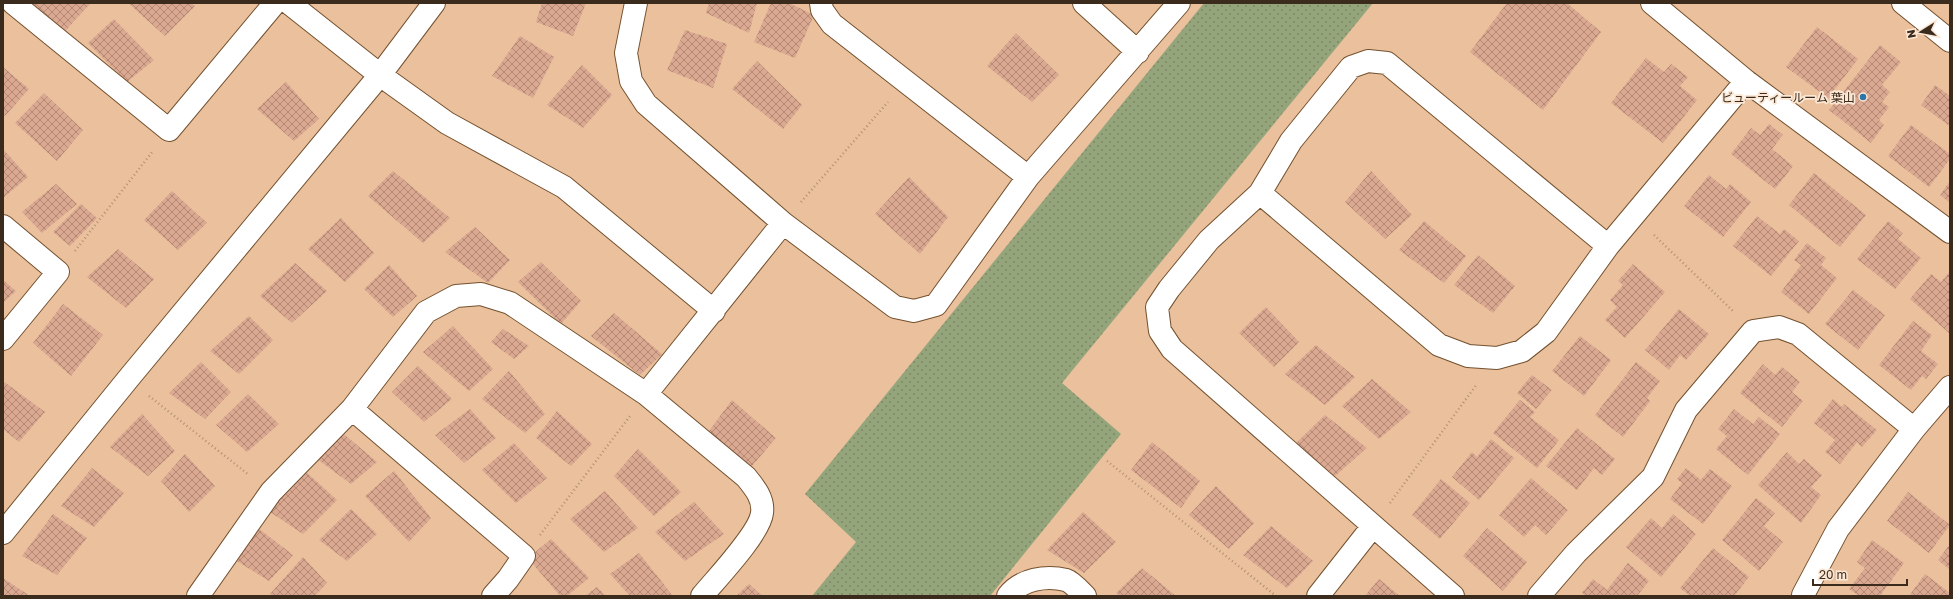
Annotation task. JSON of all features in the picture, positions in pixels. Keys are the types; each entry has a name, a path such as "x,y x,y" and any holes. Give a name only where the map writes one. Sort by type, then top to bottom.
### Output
{"street":[{"path":"13,3 169,130 275,3"},
{"path":"289,3 380,75 447,123 564,187 714,311"},
{"path":"3,534 380,75 434,3"},
{"path":"636,3 626,53 631,82 646,104 783,223 895,307 914,311 936,305 1028,177 1179,3"},
{"path":"821,3 822,10 832,24 1028,177"},
{"path":"1084,3 1138,52"},
{"path":"1652,3 1746,81 1950,232"},
{"path":"1903,3 1950,41"},
{"path":"1453,596 1172,349 1160,331 1158,308 1169,289 1209,240 1260,193 1291,141 1351,67 1368,61 1387,63 1608,246"},
{"path":"1260,193 1439,345 1468,356 1496,358 1522,351 1546,332 1608,246 1635,216 1746,81"},
{"path":"646,394 783,223"},
{"path":"3,226 58,272 3,339"},
{"path":"198,596 272,492 352,409 426,312 456,296 481,294 510,303 646,394 746,478 760,495 762,513 756,530 702,596"},
{"path":"1539,596 1576,553 1653,477 1686,410 1753,331 1779,327 1798,334 1914,429"},
{"path":"1803,596 1838,530 1914,429 1950,387"},
{"path":"352,409 524,556 508,580 493,596"},
{"path":"1318,596 1373,526"},
{"path":"1008,596 1026,582 1046,578 1067,581 1085,596"}],"path":[{"path":"783,223 906,82"},
{"path":"58,272 169,130"},
{"path":"1635,216 1753,331"},
{"path":"1373,526 1496,358"},
{"path":"128,380 272,492"},
{"path":"524,556 646,394"},
{"path":"1107,461 1276,596"}],"green space":[{"path":"1204,3 1373,3 1062,383 1121,434 990,596 812,596 856,542 805,494"}],"building":[{"path":"32,3 91,3 63,33"},
{"path":"128,3 191,3 195,6 165,36"},
{"path":"542,3 586,3 573,36 536,22"},
{"path":"709,3 757,3 749,33 706,13"},
{"path":"771,3 789,3 814,15 795,58 754,42"},
{"path":"1507,3 1567,3 1601,32 1543,110 1470,52"},
{"path":"114,19 154,60 127,82 88,43"},
{"path":"1817,27 1858,59 1828,98 1786,67"},
{"path":"685,30 727,44 713,88 667,70"},
{"path":"1016,33 1059,75 1032,102 987,66"},
{"path":"520,36 554,57 533,98 492,76"},
{"path":"1880,45 1901,62 1882,85 1890,92 1882,102 1889,107 1879,120 1884,125 1871,143 1829,110"},
{"path":"1646,58 1664,72 1671,64 1688,77 1680,86 1697,100 1663,143 1611,103"},
{"path":"757,61 802,105 783,129 732,89"},
{"path":"582,65 612,95 583,128 547,105"},
{"path":"3,67 29,89 5,116 3,114"},
{"path":"286,82 319,119 294,141 257,109"},
{"path":"1935,85 1950,96 1950,121 1948,125 1921,105"},
{"path":"44,93 83,130 57,161 15,123"},
{"path":"1769,124 1783,135 1772,149 1793,166 1775,189 1731,154 1751,128 1760,135"},
{"path":"1911,125 1950,154 1950,159 1929,187 1888,156"},
{"path":"3,149 28,177 3,198"},
{"path":"393,171 450,218 423,243 368,196"},
{"path":"1371,171 1412,215 1385,239 1345,202"},
{"path":"1814,173 1866,215 1840,247 1789,205"},
{"path":"1709,175 1726,189 1730,184 1751,202 1723,237 1684,206"},
{"path":"909,177 948,217 920,254 875,214"},
{"path":"1950,181 1950,203 1940,195"},
{"path":"56,184 77,204 42,233 22,212"},
{"path":"172,191 207,223 178,250 144,220"},
{"path":"81,204 97,218 70,246 53,232"},
{"path":"1757,216 1780,234 1784,229 1799,241 1771,276 1733,246"},
{"path":"341,218 374,253 345,282 308,249"},
{"path":"1424,221 1466,256 1444,283 1399,250"},
{"path":"1888,221 1903,233 1898,239 1921,258 1895,289 1857,259"},
{"path":"475,227 510,260 488,283 445,252"},
{"path":"1807,243 1826,258 1821,265 1837,278 1809,314 1781,292 1801,265 1794,260"},
{"path":"118,249 154,279 126,308 87,277"},
{"path":"1478,255 1515,286 1493,313 1454,285"},
{"path":"541,262 581,301 561,324 518,282"},
{"path":"295,263 327,291 292,323 260,296"},
{"path":"1633,264 1665,292 1625,338 1605,320 1617,307 1610,300 1623,285 1618,281"},
{"path":"389,265 417,296 393,317 364,289"},
{"path":"1950,271 1949,333 1910,299 1931,274 1941,282"},
{"path":"3,280 16,291 3,303"},
{"path":"1853,290 1885,315 1858,350 1825,324"},
{"path":"63,304 103,335 71,376 33,343"},
{"path":"1266,307 1299,342 1274,367 1239,333"},
{"path":"1679,309 1709,334 1686,360 1680,355 1669,370 1645,350"},
{"path":"614,313 662,354 640,375 591,336"},
{"path":"249,316 273,340 239,374 210,351"},
{"path":"1913,321 1932,335 1921,351 1938,364 1926,379 1922,376 1911,390 1879,365"},
{"path":"453,326 493,369 469,391 423,352"},
{"path":"503,329 529,346 514,359 491,342"},
{"path":"1580,336 1611,360 1584,396 1552,371"},
{"path":"1316,345 1355,377 1325,405 1285,374"},
{"path":"201,362 231,392 205,419 169,393"},
{"path":"1636,362 1660,381 1647,398 1650,401 1623,437 1595,415"},
{"path":"1763,364 1775,375 1782,367 1800,382 1792,392 1803,401 1782,427 1740,393"},
{"path":"418,366 452,399 424,422 392,392"},
{"path":"509,371 545,414 525,433 482,399"},
{"path":"1532,375 1552,390 1536,409 1517,393"},
{"path":"1372,379 1411,412 1379,439 1342,406"},
{"path":"3,381 45,412 19,442 3,429"},
{"path":"248,394 279,424 247,452 216,425"},
{"path":"1833,399 1842,407 1844,404 1877,430 1862,447 1857,442 1840,464 1825,452 1835,440 1814,423"},
{"path":"732,400 776,438 751,467 706,435"},
{"path":"1520,400 1535,412 1530,417 1559,440 1537,468 1493,433"},
{"path":"470,409 496,438 464,463 435,435"},
{"path":"1734,409 1753,424 1759,417 1780,434 1748,475 1716,449 1727,436 1718,429"},
{"path":"557,411 592,444 571,466 536,438"},
{"path":"142,414 175,451 148,476 110,447"},
{"path":"1325,415 1367,448 1335,476 1295,444"},
{"path":"1577,428 1615,459 1602,475 1594,468 1577,490 1546,466"},
{"path":"339,430 377,462 351,484 313,456"},
{"path":"1491,439 1514,458 1479,500 1452,477 1472,452 1477,457"},
{"path":"1152,442 1200,481 1181,508 1131,470"},
{"path":"514,443 547,478 516,503 482,470"},
{"path":"638,449 681,492 654,516 614,476"},
{"path":"1787,452 1799,464 1804,459 1822,475 1811,487 1821,495 1801,523 1758,485"},
{"path":"185,454 215,486 189,512 161,481"},
{"path":"92,468 124,493 94,527 61,506"},
{"path":"1686,468 1701,480 1710,469 1732,486 1703,524 1670,499 1682,483 1677,479"},
{"path":"304,470 337,500 303,534 267,510"},
{"path":"394,471 431,518 409,542 365,496"},
{"path":"1531,478 1568,510 1546,535 1535,525 1524,537 1499,515"},
{"path":"1441,479 1470,503 1440,539 1412,515"},
{"path":"1216,486 1254,523 1229,549 1189,515"},
{"path":"605,491 638,528 604,552 570,519"},
{"path":"1908,492 1950,525 1929,553 1887,521"},
{"path":"1756,498 1775,513 1764,526 1783,542 1759,571 1722,540"},
{"path":"694,502 724,534 685,561 655,532"},
{"path":"351,509 377,534 347,561 319,540"},
{"path":"1083,512 1116,542 1084,573 1047,550"},
{"path":"53,514 87,538 57,575 22,556"},
{"path":"1673,514 1696,534 1661,577 1626,547 1651,518 1662,528"},
{"path":"254,525 293,555 269,581 229,556"},
{"path":"1271,526 1313,561 1287,588 1243,555"},
{"path":"1487,528 1527,562 1503,591 1463,556"},
{"path":"551,539 589,578 567,596 560,596 528,558"},
{"path":"1872,540 1904,563 1880,596 1859,596 1849,589 1865,568 1857,562"},
{"path":"1950,544 1950,570 1938,560"},
{"path":"1713,548 1749,577 1734,596 1690,596 1680,588"},
{"path":"639,553 673,596 630,596 610,574"},
{"path":"303,557 327,583 315,596 273,596 270,594"},
{"path":"1628,563 1649,581 1637,596 1586,596 1582,593 1593,579 1607,590"},
{"path":"1142,568 1176,596 1120,596 1116,593"},
{"path":"1925,574 1950,593 1950,596 1909,596"},
{"path":"3,578 30,596 3,596"},
{"path":"1379,579 1400,596 1365,596"},
{"path":"749,584 763,596 736,596"},
{"path":"597,587 606,596 585,596"}],"place":[{"name":"ビューティールーム 葉山","path":"1863,97"}]}
